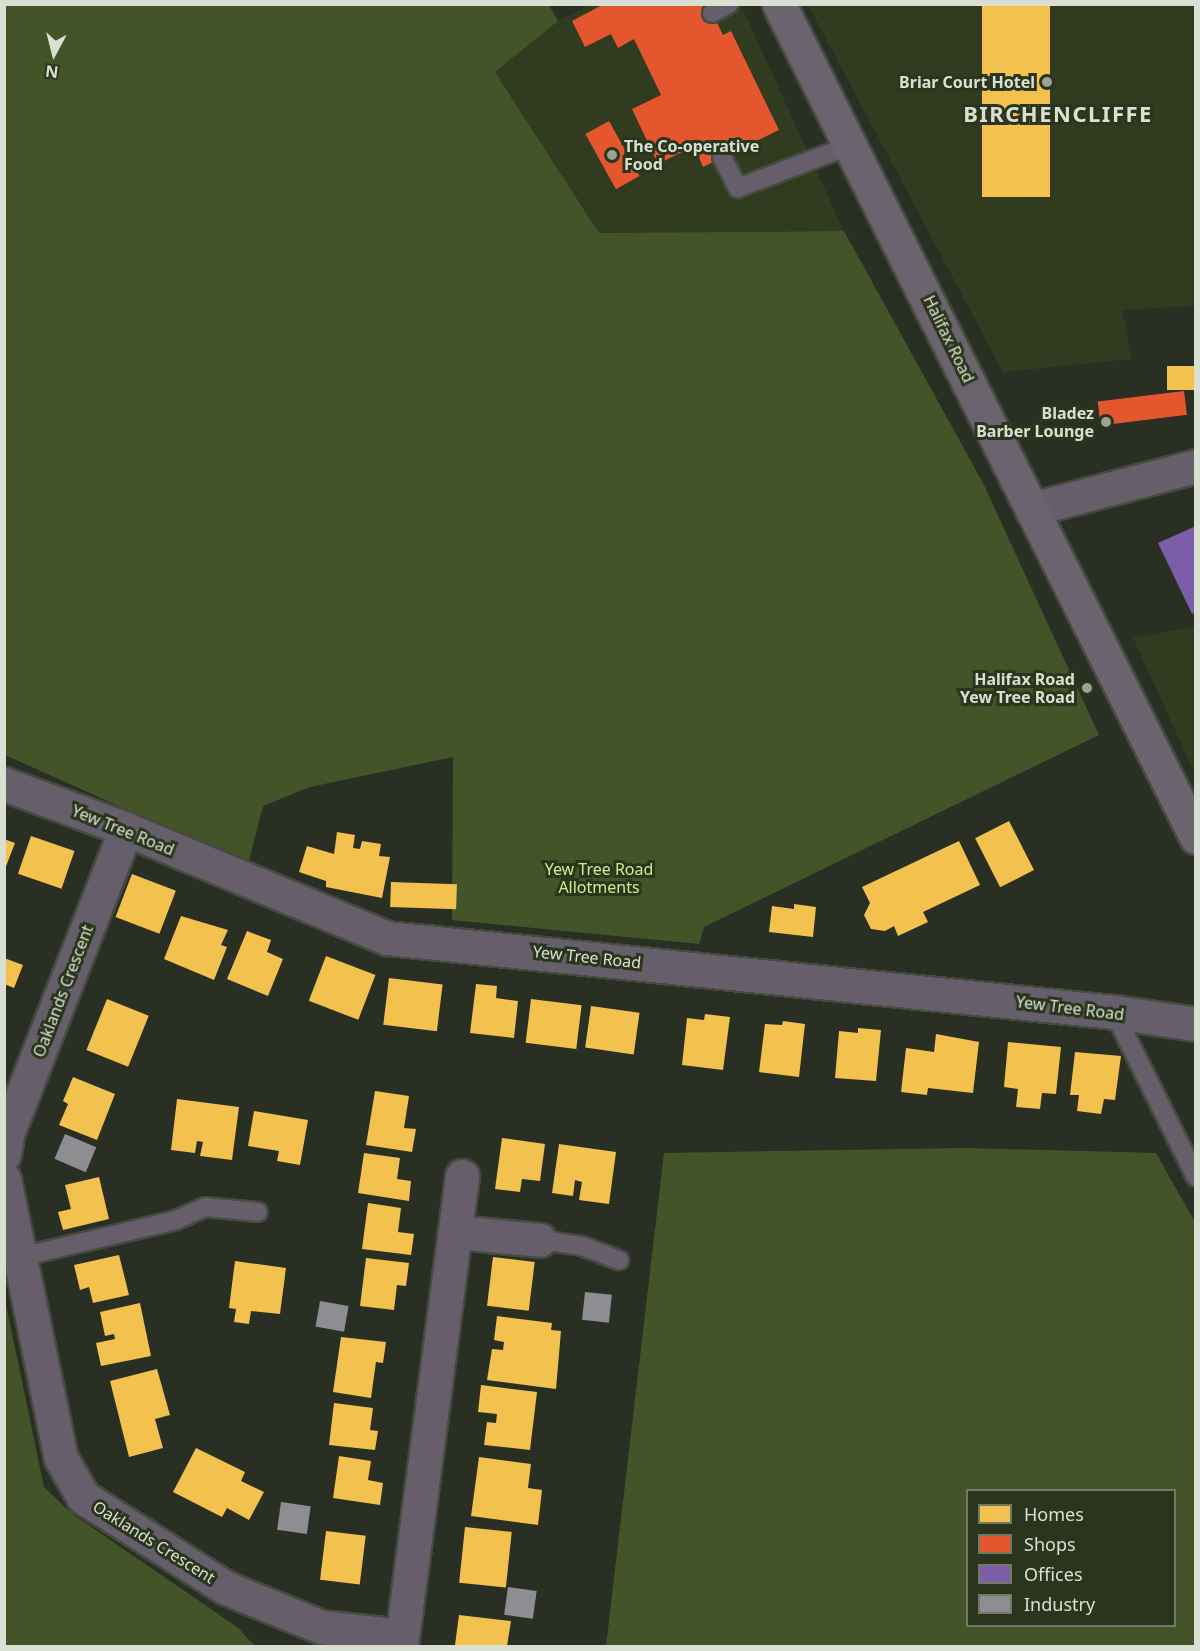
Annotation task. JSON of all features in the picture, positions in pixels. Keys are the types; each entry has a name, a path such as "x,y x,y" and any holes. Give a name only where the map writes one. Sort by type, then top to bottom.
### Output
{"highway":[{"name":"Halifax Road","path":"779,4 1196,837"}],"street":[{"path":"1032,509 1196,466"},
{"name":"Yew Tree Road","path":"4,784 126,829 387,938 1114,1012 1196,1024"},
{"name":"Oaklands Crescent","path":"4,1154 7,1134 126,829"},
{"name":"Oaklands Crescent","path":"4,1179 61,1458 83,1497 226,1588 321,1627 402,1641 462,1176"},
{"path":"456,1232 540,1240"}],"lane":[{"path":"712,13 729,4"},
{"path":"722,157 738,188 851,145"},
{"path":"1114,1012 1196,1177"},
{"path":"20,1257 176,1220 205,1207 258,1212"},
{"path":"540,1240 582,1246 619,1260"}],"shaded area":[{"path":"590,5 741,5 844,231 599,233 495,72 558,21"},
{"path":"808,5 1195,5 1195,306 1122,310 1132,359 1003,372"},
{"path":"1196,626 1195,774 1133,638"}],"green space":[{"name":"Yew Tree Road Allotments","path":"5,4 549,5 558,21 495,72 599,233 844,231 983,483 1099,735 704,927 699,944 452,920 453,757 310,787 263,806 248,864 5,755"},
{"path":"965,1148 1156,1153 1195,1222 1195,1646 606,1646 664,1153"},
{"path":"4,1295 44,1487 71,1513 237,1627 255,1646 5,1646"}],"building: Homes":[{"path":"982,4 1050,4 1050,197 982,197"},
{"path":"1167,366 1196,366 1196,390 1167,390"},
{"path":"1009,821 1034,870 1000,887 975,838"},
{"path":"337,832 355,835 353,848 360,849 362,841 381,844 379,856 390,857 382,898 326,887 326,881 299,872 307,846 334,854"},
{"path":"31,836 74,851 61,889 18,874"},
{"path":"4,839 15,843 5,869 4,869"},
{"path":"959,841 980,885 923,912 928,922 898,936 894,926 885,931 871,929 864,915 870,903 862,887"},
{"path":"132,874 176,891 159,934 116,917"},
{"path":"391,882 457,884 456,909 390,907"},
{"path":"794,904 816,907 813,937 769,932 772,906 794,909"},
{"path":"181,916 228,930 221,945 227,947 214,980 164,959"},
{"path":"247,931 271,940 267,952 283,959 268,996 227,979"},
{"path":"326,956 375,975 358,1020 309,1001"},
{"path":"4,958 23,965 14,988 4,984"},
{"path":"389,978 443,985 437,1031 383,1025"},
{"path":"476,984 497,986 496,998 518,1001 514,1038 470,1033"},
{"path":"107,999 149,1016 128,1067 86,1050"},
{"path":"531,999 582,1005 576,1049 526,1043"},
{"path":"591,1006 640,1013 634,1054 585,1048"},
{"path":"705,1014 730,1017 723,1070 682,1065 687,1018 704,1020"},
{"path":"783,1021 805,1024 799,1077 759,1072 765,1024 782,1025"},
{"path":"858,1028 881,1030 876,1081 835,1078 839,1031 858,1033"},
{"path":"936,1034 979,1042 973,1093 928,1088 927,1095 901,1092 906,1048 934,1052"},
{"path":"1008,1042 1061,1047 1056,1094 1042,1093 1040,1109 1016,1107 1018,1089 1004,1087"},
{"path":"1075,1052 1121,1056 1115,1100 1104,1099 1101,1114 1077,1111 1079,1095 1070,1095"},
{"path":"73,1077 115,1094 97,1140 59,1125 68,1104 63,1101"},
{"path":"375,1091 409,1096 404,1128 416,1129 412,1152 366,1145"},
{"path":"177,1099 239,1107 232,1160 200,1156 203,1142 197,1141 195,1153 171,1150"},
{"path":"254,1111 308,1120 300,1165 277,1161 279,1151 248,1146"},
{"path":"502,1138 545,1144 540,1181 522,1179 520,1192 495,1189"},
{"path":"559,1144 616,1152 609,1204 579,1200 582,1182 575,1180 573,1196 552,1193"},
{"path":"364,1153 400,1158 397,1179 411,1181 409,1201 358,1193"},
{"path":"99,1177 109,1219 63,1230 58,1212 71,1209 65,1185"},
{"path":"368,1203 401,1208 398,1232 414,1234 411,1255 362,1249"},
{"path":"119,1255 129,1295 93,1303 89,1287 80,1290 74,1265"},
{"path":"493,1257 535,1262 529,1311 487,1306"},
{"path":"366,1258 409,1263 406,1286 397,1285 394,1310 360,1306"},
{"path":"235,1261 286,1268 280,1314 251,1311 249,1324 234,1322 236,1309 229,1308"},
{"path":"140,1303 151,1356 101,1366 96,1343 115,1339 114,1334 105,1336 100,1312"},
{"path":"497,1316 552,1323 551,1330 561,1331 556,1389 487,1380 492,1349 503,1350 504,1342 494,1340"},
{"path":"341,1337 386,1342 383,1363 376,1362 371,1398 333,1392"},
{"path":"157,1369 170,1415 155,1419 163,1448 129,1457 110,1381"},
{"path":"481,1385 537,1392 530,1450 484,1445 487,1422 496,1423 497,1414 478,1412"},
{"path":"334,1403 373,1408 370,1430 378,1431 375,1450 329,1445"},
{"path":"196,1448 245,1472 241,1481 264,1492 249,1520 227,1508 222,1517 173,1492"},
{"path":"339,1456 371,1461 368,1480 383,1483 380,1505 333,1498"},
{"path":"479,1457 531,1464 528,1488 542,1490 538,1525 471,1516"},
{"path":"465,1527 512,1532 506,1588 459,1583"},
{"path":"326,1531 366,1536 360,1585 320,1580"},
{"path":"459,1615 511,1621 507,1646 455,1645"}],"building: Shops":[{"name":"The Co-operative Food","path":"604,4 708,4 723,35 731,31 779,130 703,167 694,146 658,164 632,109 661,95 634,39 618,48 611,34 585,47 572,21"},
{"name":"The Co-operative Food","path":"609,121 640,176 616,189 585,134"},
{"path":"1184,391 1187,415 1101,425 1098,402"}],"building: Offices":[{"path":"1196,526 1196,612 1192,614 1158,543"}],"building: Industry":[{"path":"65,1134 96,1147 86,1172 54,1159"},
{"path":"585,1292 612,1295 609,1323 582,1320"},
{"path":"320,1301 349,1306 344,1332 315,1327"},
{"path":"281,1502 311,1506 307,1534 277,1530"},
{"path":"508,1587 537,1591 533,1619 504,1615"}],"place":[{"name":"Briar Court Hotel","path":"1047,82"},
{"name":"The Co-operative Food","path":"612,155"},
{"name":"Bladez Barber Lounge","path":"1106,422"},
{"name":"Halifax Road Yew Tree Road","path":"1087,688"}],"district":[{"name":"BIRCHENCLIFFE","path":"1058,114"}]}
